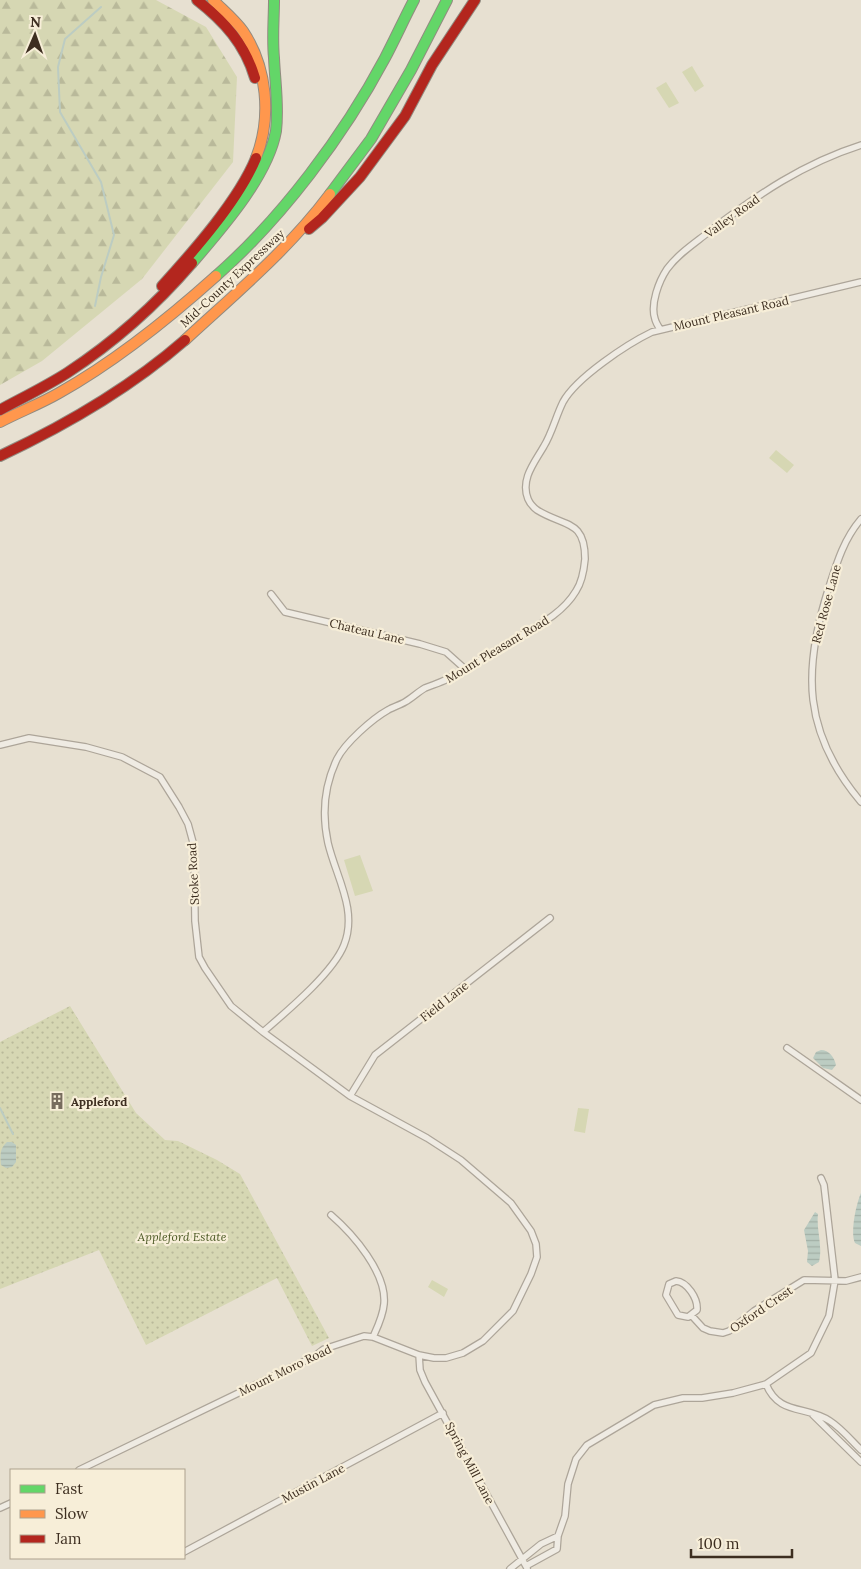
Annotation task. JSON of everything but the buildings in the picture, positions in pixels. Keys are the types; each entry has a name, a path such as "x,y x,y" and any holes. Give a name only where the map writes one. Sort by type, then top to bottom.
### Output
{"highway":[{"path":"197,0 215,13 228,26 248,57 253,71 258,90 259,127 255,150 246,175"},
{"path":"100,349 106,340 164,284 223,212 246,175 258,151 264,131 266,112 261,73 254,51 243,32 213,0"},
{"path":"0,410 41,388 100,349 144,313 185,272 222,227 261,174 273,142 277,111 277,85 273,47 274,0"},
{"name":"Mid-County Expressway","path":"0,422 64,390 117,357 158,327 205,287 246,247 324,156 366,94 414,0"},
{"name":"Mid-County Expressway","path":"0,456 45,435 104,400 164,358 270,263 313,217 371,139 411,70 447,0"},
{"path":"270,263 322,218 360,177 405,116 432,66 475,0"}],"street":[{"name":"Valley Road","path":"660,329 654,318 654,304 659,284 667,269 681,254 741,208 781,181 803,168 861,145"},
{"name":"Mount Pleasant Road","path":"263,1032 326,973 336,961 345,942 348,930 346,899 328,843 324,817 328,781 338,758 348,742 386,711 424,689 446,680 546,621 569,603 578,588 585,564 583,537 573,526 532,506 528,499 526,488 527,477 533,463 545,444 568,394 580,381 623,349 638,339 660,329 861,282"},
{"name":"Red Rose Lane","path":"861,519 842,547 827,593 815,640 812,689 816,723 824,744 847,786 861,802"},
{"name":"Chateau Lane","path":"271,594 285,612 446,652 465,669"},
{"name":"Stoke Road","path":"0,744 29,738 86,746 122,757 160,777 188,824 194,846 195,921 199,957 231,1006 263,1032"},
{"name":"Field Lane","path":"350,1096 375,1055 550,918"},
{"path":"263,1032 350,1096 427,1138 461,1160 511,1203 526,1221 536,1244 537,1257 532,1274 513,1311 501,1325 483,1341 462,1353 446,1358 434,1358 419,1355 373,1337 382,1318 384,1303 382,1282 355,1240 331,1216"},
{"path":"787,1048 861,1100"},
{"path":"527,1568 557,1550 558,1536 565,1516 568,1484 576,1459 586,1445 654,1405 683,1398 702,1398 733,1393 766,1384 811,1353 829,1316 835,1280 824,1185 821,1178"},
{"name":"Oxford Crest","path":"692,1316 703,1328 710,1332 722,1333 729,1331 754,1311 804,1280 846,1281 861,1277"},
{"name":"Oxford Crest","path":"672,1282 683,1282 696,1302 696,1310 692,1316 685,1318 678,1315 667,1298 666,1291 672,1282"},
{"name":"Mount Moro Road","path":"93,1467 314,1356 324,1349 364,1336 373,1337"},
{"name":"Spring Mill Lane","path":"419,1355 422,1376 527,1568"},
{"path":"766,1384 774,1398 793,1408 810,1412 829,1420 861,1450"},
{"path":"810,1412 861,1462"},
{"name":"Mustin Lane","path":"185,1551 443,1413"},
{"path":"510,1569 541,1544 558,1536"}],"green space":[{"path":"0,0 156,0 206,27 237,77 233,162 142,279 42,361 0,385"},
{"path":"692,66 704,86 695,92 682,72"},
{"path":"666,82 679,103 669,108 656,88"},
{"path":"776,450 794,465 787,473 769,458"},
{"path":"360,855 373,891 355,896 344,860"},
{"name":"Appleford Estate","path":"70,1006 136,1113 165,1140 178,1141 217,1160 240,1174 329,1338 312,1346 277,1278 146,1345 99,1250 0,1289 0,1042"},
{"path":"578,1108 589,1109 585,1133 574,1131"},
{"path":"432,1280 448,1289 444,1297 428,1287"}],"shaded area":[{"path":"821,1050 831,1054 834,1059 836,1065 832,1070 823,1068 813,1058 816,1052"},
{"path":"7,1142 12,1142 16,1145 16,1162 12,1167 6,1168 1,1165 1,1155 2,1149"},
{"path":"861,1193 861,1246 855,1243 853,1226"},
{"path":"815,1212 818,1214 820,1256 819,1262 812,1266 807,1262 808,1251 804,1230"}],"waterway":[{"path":"95,306 101,277 114,235 101,182 60,112 58,67 65,39 101,7"},
{"path":"0,1108 13,1134"}],"traffic: fast":[{"path":"192,263 242,201 264,166 271,148 276,131 277,112 273,43 274,0"},
{"path":"216,276 241,253 288,202 331,146 369,87 414,0"},
{"path":"330,194 371,139 411,70 447,0"}],"traffic: slow":[{"path":"213,0 243,31 251,45 262,76 265,109 264,126 256,158"},
{"path":"185,340 280,252 330,194"},
{"path":"0,422 52,397 121,354 160,324 216,276"}],"traffic: jam":[{"path":"197,0 216,16 232,34 246,54 255,78"},
{"path":"309,229 322,218 360,177 405,116 432,65 475,0"},
{"path":"162,286 201,242 227,208 256,158"},
{"path":"0,410 59,378 101,349 149,308 192,263"},
{"path":"0,456 49,432 120,390 185,340"}],"place":[{"name":"Appleford","path":"57,1101"}]}
